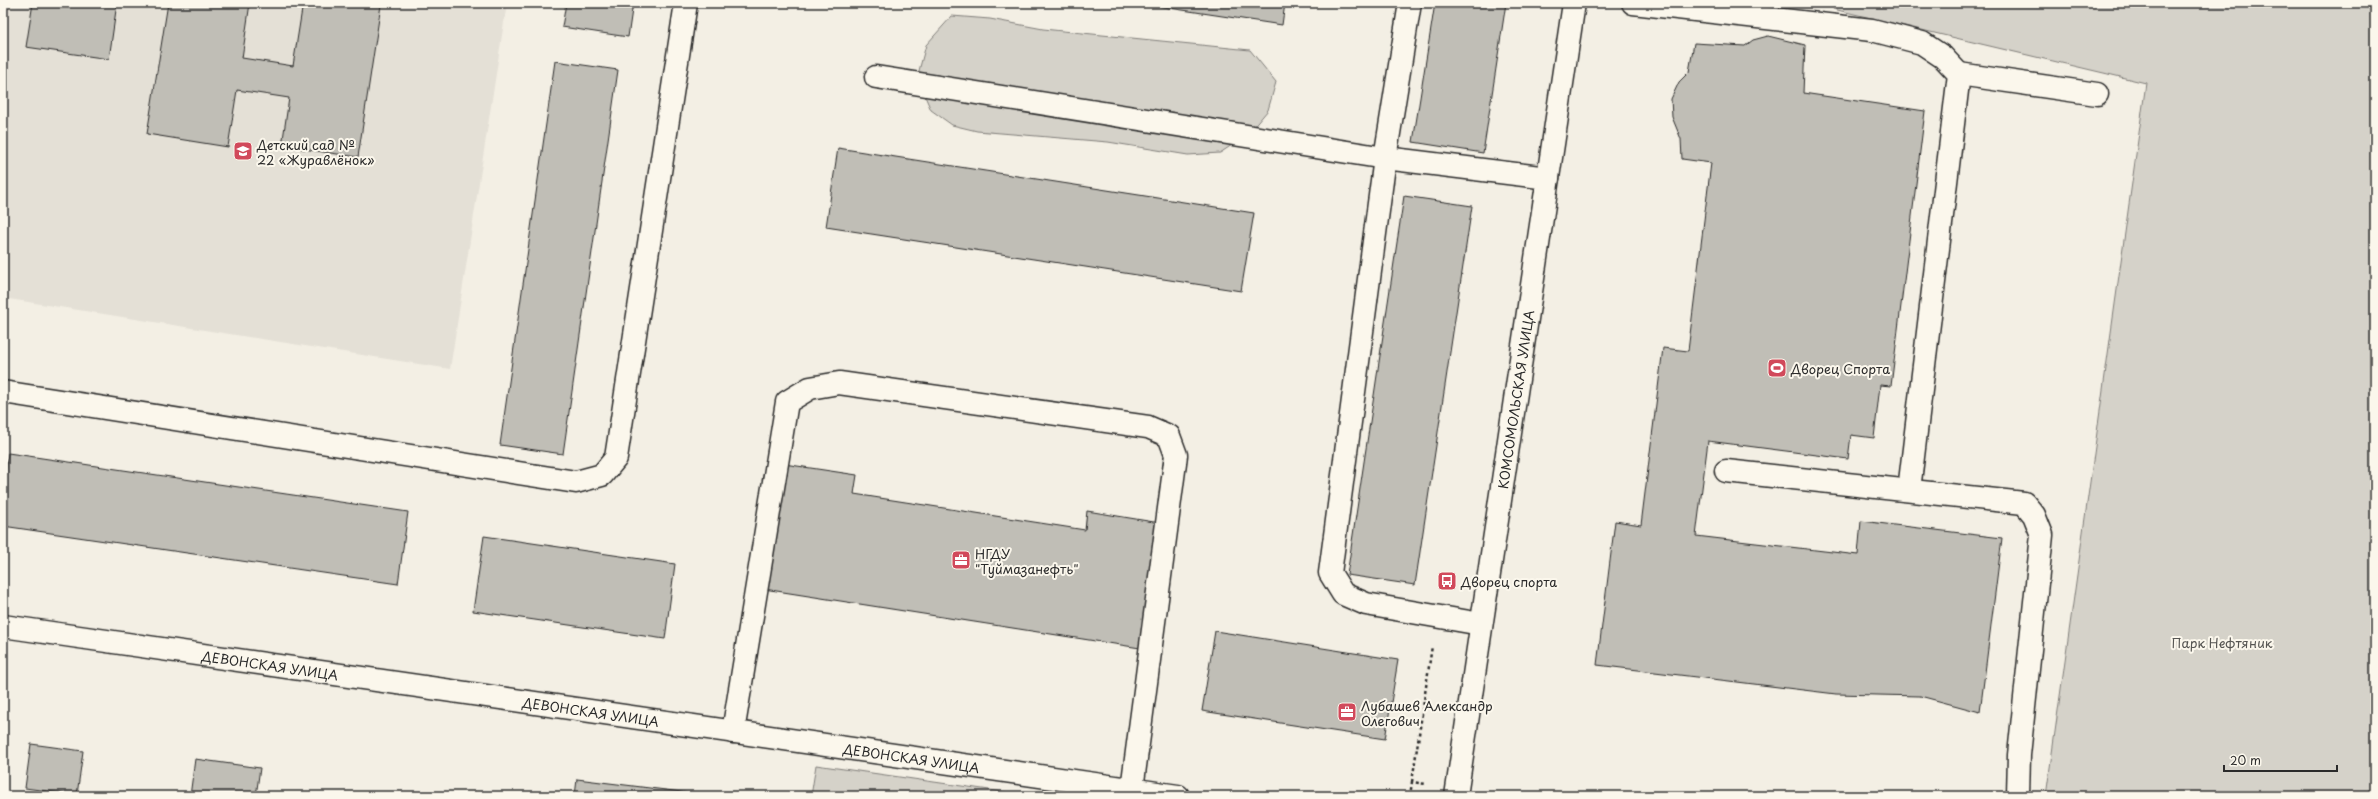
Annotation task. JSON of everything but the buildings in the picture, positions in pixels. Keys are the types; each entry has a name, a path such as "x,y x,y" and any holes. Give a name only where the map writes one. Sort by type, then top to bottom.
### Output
{"main road":[{"path":"3,392 576,482 602,475 616,458 686,3"},
{"path":"1410,3 1385,158 1330,573 1343,594 1366,604 1481,624"},
{"name":"КОМСОМОЛЬСКАЯ УЛИЦА","path":"1456,796 1574,3"},
{"path":"1633,3 1792,12 1922,43 1943,57 1959,74 2097,94"},
{"path":"1909,490 1959,74"},
{"path":"876,77 1385,158 1548,178"},
{"path":"733,732 787,402 810,388 839,383 1148,427 1169,436 1176,455 1132,789"},
{"path":"1726,471 2024,503 2034,515 2042,535 2019,755 2018,796"},
{"name":"ДЕВОНСКАЯ УЛИЦА","path":"3,626 1178,796"}],"path":[{"path":"1412,782 1436,617"}],"shaded area":[{"name":"Детский сад № 22 «Журавлёнок»","path":"3,3 507,3 450,369 3,298"}],"green space":[{"name":"Парк Нефтяник","path":"1834,3 2375,3 2375,796 2046,796 2146,83 1833,9"},
{"path":"952,16 990,19 1043,29 1250,50 1276,82 1268,110 1247,135 1220,153 1188,155 1108,142 977,131 952,125 931,110 917,78 926,45"},
{"path":"816,765 1031,796 811,796"}],"place":[{"name":"Детский сад № 22 «Журавлёнок»","path":"243,151"},
{"name":"Дворец Спорта","path":"1777,368"},
{"name":"НГДУ \"Туймазанефть\"","path":"961,560"},
{"name":"Дворец спорта","path":"1447,581"},
{"name":"Лубашев Александр Олегович","path":"1347,712"}]}
